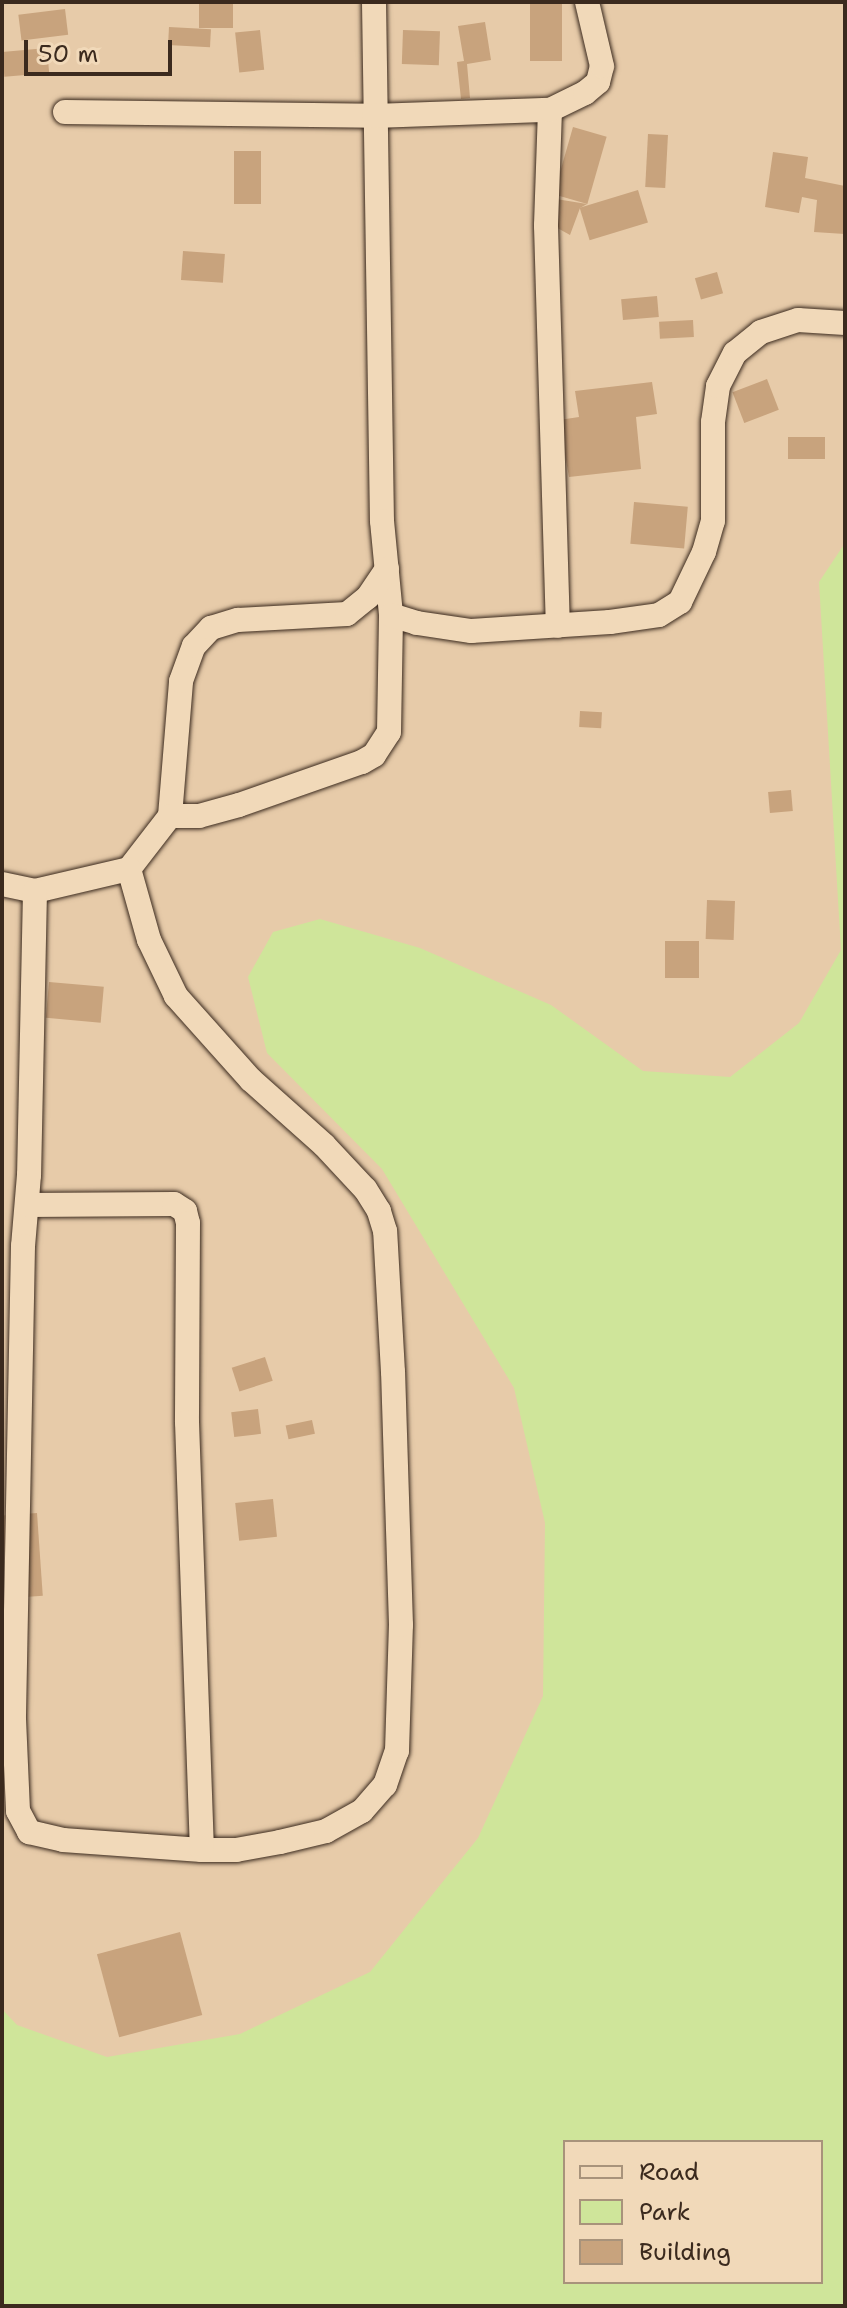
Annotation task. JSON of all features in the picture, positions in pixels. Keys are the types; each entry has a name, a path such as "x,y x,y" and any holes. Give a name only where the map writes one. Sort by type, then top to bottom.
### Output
{"street":[{"path":"170,816 199,816 239,805 362,762 374,755 389,732 391,615 382,521 374,2"},
{"path":"65,112 374,116 550,110 585,93 598,82 602,66 587,2"},
{"path":"550,110 546,226 558,626"},
{"path":"391,615 417,623 471,631 659,615 680,602 713,521 713,422 718,386 735,353 761,332 798,320 845,323"},
{"path":"2,884 35,891 129,869 170,816 181,681 194,646 211,628 238,620 347,614 368,597 387,569"},
{"path":"35,891 27,1205 13,1246 14,1719 18,1811 29,1832 63,1840 202,1850 236,1850 326,1831 362,1811 385,1785 397,1751 401,1625 387,1262 379,1211 365,1189 324,1145 251,1080 176,996 149,940 129,869"},
{"path":"27,1205 174,1204 185,1211 188,1223 187,1422 202,1850"}],"green space":[{"path":"845,543 845,2306 2,2306 2,2009 17,2025 107,2057 240,2034 370,1972 478,1838 543,1696 545,1523 514,1388 382,1169 267,1053 248,977 273,932 320,919 420,948 551,1005 643,1071 730,1077 799,1023 841,950 819,582"}],"building":[{"path":"199,2 233,2 233,28 199,28"},
{"path":"530,2 562,2 562,61 530,61"},
{"path":"65,9 68,35 22,41 18,15"},
{"path":"485,22 491,60 467,64 470,98 461,99 457,62 464,61 458,26"},
{"path":"169,27 211,29 210,47 168,45"},
{"path":"260,30 264,70 239,72 235,33"},
{"path":"403,30 440,31 439,65 402,64"},
{"path":"47,48 49,73 4,77 2,52"},
{"path":"573,127 607,137 587,204 554,194"},
{"path":"648,134 668,135 665,188 645,187"},
{"path":"234,151 261,151 261,204 234,204"},
{"path":"773,152 808,157 805,178 845,186 845,234 814,232 817,200 802,197 799,213 765,207"},
{"path":"638,190 648,223 590,240 580,208"},
{"path":"556,199 587,204 580,208 570,235 552,225"},
{"path":"183,251 225,254 223,283 181,280"},
{"path":"717,272 723,293 701,299 695,278"},
{"path":"657,296 659,317 623,320 621,299"},
{"path":"693,320 694,337 660,339 659,322"},
{"path":"767,379 779,410 744,423 732,392"},
{"path":"652,382 657,414 636,417 641,469 569,477 559,420 579,417 575,391"},
{"path":"788,437 825,437 825,459 788,459"},
{"path":"634,502 688,507 684,549 630,544"},
{"path":"580,711 602,712 601,728 579,727"},
{"path":"791,790 793,811 770,813 768,792"},
{"path":"707,900 735,901 734,940 706,939"},
{"path":"665,941 699,941 699,978 665,978"},
{"path":"49,982 104,987 101,1023 46,1018"},
{"path":"265,1357 273,1381 239,1392 232,1368"},
{"path":"258,1409 261,1434 234,1437 231,1412"},
{"path":"312,1420 315,1434 289,1439 286,1426"},
{"path":"273,1499 277,1537 239,1541 235,1503"},
{"path":"37,1513 43,1596 8,1598 2,1515"},
{"path":"180,1932 202,2015 119,2037 97,1954"}]}
